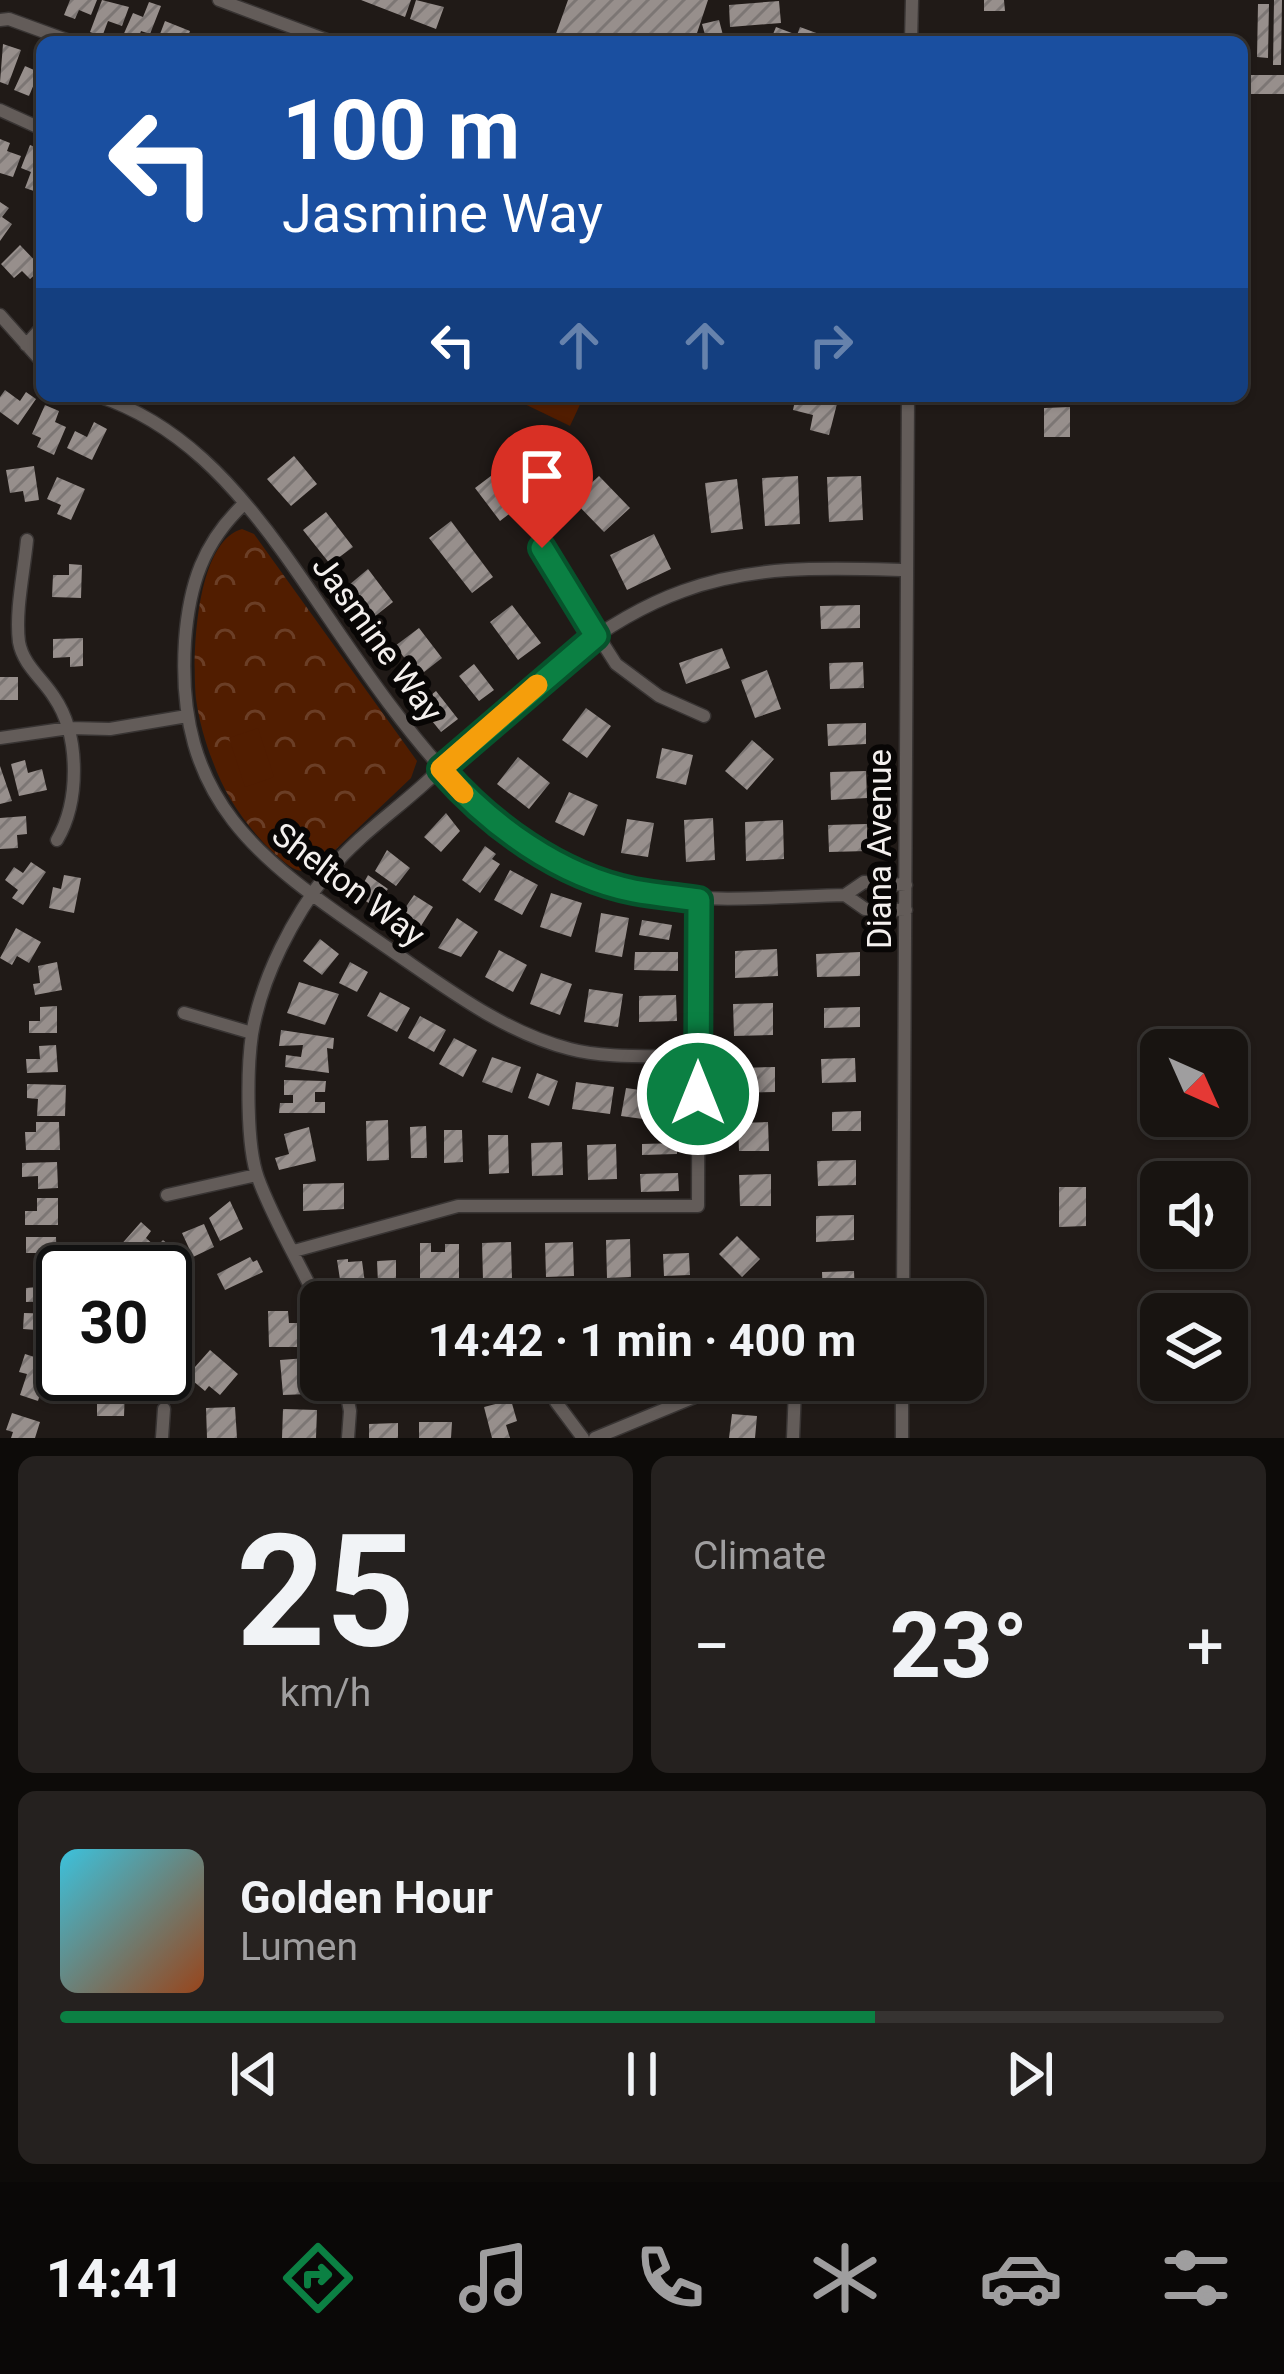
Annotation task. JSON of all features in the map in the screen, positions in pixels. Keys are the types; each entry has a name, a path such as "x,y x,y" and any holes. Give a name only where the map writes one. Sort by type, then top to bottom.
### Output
{"street":[{"path":"219,0 316,36"},
{"path":"911,36 912,0"},
{"path":"0,20 55,36"},
{"path":"0,110 36,126"},
{"path":"0,315 36,356"},
{"path":"26,345 36,334"},
{"name":"Jasmine Way","path":"115,402 195,449 245,503 441,769 478,810 521,841 574,870 631,890 699,900 845,895 864,882 906,885"},
{"name":"Diana Avenue","path":"903,1281 908,402"},
{"name":"Shelton Way","path":"245,503 211,542 193,583 184,653 188,716 203,769 239,832 272,866 312,896 440,984 515,1028 573,1050 698,1057"},
{"path":"27,540 20,644 69,728 72,778 66,823 57,840"},
{"path":"542,548 616,664 638,683 704,716"},
{"path":"308,1281 256,1174 248,1087 252,1033 265,985 287,935 351,848 596,636 641,609 683,590 737,575 810,568 907,570"},
{"path":"0,738 69,728 110,729 188,716"},
{"name":"Jasmine Way","path":"845,895 865,910 906,910"},
{"path":"294,1251 458,1206 698,1207 699,900"},
{"path":"184,1013 252,1033"},
{"path":"166,1195 256,1174"},
{"path":"348,1401 348,1438"},
{"path":"595,1438 685,1401"},
{"path":"793,1438 795,1401"},
{"path":"902,1401 902,1438"},
{"path":"556,1402 583,1438"},
{"path":"162,1438 164,1409"}],"green space":[{"path":"520,402 581,402 570,426"},
{"path":"242,529 254,534 417,761 411,778 309,871 284,862 238,811 218,775 199,715 196,631 206,578 226,538"},
{"path":"258,728 274,777 245,787 229,738"}],"building":[{"path":"70,0 97,0 91,15 79,10 75,19 64,15"},
{"path":"102,0 129,7 122,26 108,21 102,36 90,32"},
{"path":"361,0 411,0 405,17"},
{"path":"416,0 444,7 436,29 410,19"},
{"path":"568,0 708,0 696,36 555,36"},
{"path":"984,0 1004,0 1005,11 984,11"},
{"path":"1274,0 1282,0 1281,65 1273,65"},
{"path":"779,1 781,23 730,27 729,5"},
{"path":"149,2 161,6 150,34 141,31 139,36 123,36 133,13 143,17"},
{"path":"1258,4 1269,4 1268,58 1257,57"},
{"path":"719,20 723,36 705,36 702,24"},
{"path":"165,21 190,31 188,36 159,36"},
{"path":"776,27 797,35 800,27 819,34 818,36 772,36"},
{"path":"3,44 21,50 8,85 0,82"},
{"path":"25,66 34,70 36,66 36,85 29,96 14,90"},
{"path":"1248,75 1284,75 1284,94 1248,94"},
{"path":"0,139 10,143 7,151 21,156 13,177 0,173"},
{"path":"30,145 36,148 36,192 25,188 31,172 21,168"},
{"path":"0,202 9,208 2,217 12,224 0,241"},
{"path":"20,245 36,262 36,274 30,279 22,271 14,278 1,264"},
{"path":"5,390 20,401 26,392 36,399 18,425 0,412"},
{"path":"795,402 837,402 829,435 810,430 813,415 793,410"},
{"path":"45,405 59,411 55,422 66,427 54,455 37,447 41,438 32,434"},
{"path":"1070,407 1070,437 1044,437 1044,408"},
{"path":"94,422 107,429 92,460 67,448 75,431 87,437"},
{"path":"294,456 317,484 291,506 267,479"},
{"path":"516,457 540,490 500,521 475,488"},
{"path":"34,466 39,500 25,502 23,491 10,493 6,470"},
{"path":"599,476 630,508 604,532 573,500"},
{"path":"798,476 800,524 765,526 762,478"},
{"path":"861,476 863,520 829,522 827,477"},
{"path":"57,477 85,489 71,520 57,514 61,505 47,499"},
{"path":"737,479 743,529 711,533 705,483"},
{"path":"326,512 353,547 330,564 303,530"},
{"path":"451,521 493,577 472,593 429,538"},
{"path":"654,534 671,569 627,590 610,555"},
{"path":"69,564 82,565 81,598 52,597 53,575 69,575"},
{"path":"368,569 393,602 374,617 349,585"},
{"path":"512,605 541,643 518,660 490,622"},
{"path":"860,605 860,628 821,629 820,606"},
{"path":"419,628 442,658 419,676 395,646"},
{"path":"83,638 83,666 70,667 70,657 53,658 53,639"},
{"path":"722,648 730,668 686,684 679,663"},
{"path":"863,662 864,688 830,689 829,663"},
{"path":"474,664 494,690 479,701 459,676"},
{"path":"767,670 781,709 755,718 741,680"},
{"path":"0,677 18,677 18,700 0,700"},
{"path":"436,691 458,719 441,732 419,705"},
{"path":"586,708 611,726 587,758 562,740"},
{"path":"866,723 866,744 828,746 827,724"},
{"path":"752,740 774,759 747,790 725,771"},
{"path":"662,748 693,755 686,785 656,778"},
{"path":"518,757 550,783 529,809 497,784"},
{"path":"25,760 28,773 42,769 47,790 19,796 11,764"},
{"path":"0,766 12,801 0,804"},
{"path":"866,771 867,798 831,800 830,772"},
{"path":"569,792 598,805 584,836 555,822"},
{"path":"446,813 460,831 441,852 424,837"},
{"path":"26,816 27,834 17,835 18,848 0,849 0,818"},
{"path":"713,818 715,860 686,862 684,820"},
{"path":"627,819 654,823 648,857 621,853"},
{"path":"783,820 784,859 746,861 745,822"},
{"path":"867,824 868,851 829,852 828,825"},
{"path":"485,846 500,864 480,893 462,880"},
{"path":"387,850 410,868 396,886 375,871"},
{"path":"31,862 46,872 23,905 12,898 18,890 5,880 14,867 23,873"},
{"path":"510,870 538,885 522,915 494,900"},
{"path":"64,875 81,878 74,913 49,908 53,887 61,889"},
{"path":"368,875 388,889 375,908 354,892"},
{"path":"551,893 582,903 571,937 540,927"},
{"path":"414,895 433,907 414,937 397,920"},
{"path":"601,913 629,918 622,957 595,952"},
{"path":"457,918 478,932 461,957 438,948"},
{"path":"642,920 672,925 669,940 639,935"},
{"path":"16,928 41,942 29,963 17,956 12,965 0,958"},
{"path":"320,939 339,954 322,975 303,961"},
{"path":"777,949 778,976 735,978 735,951"},
{"path":"499,950 527,965 513,992 485,977"},
{"path":"635,952 678,952 678,971 634,970"},
{"path":"860,952 860,976 817,977 816,954"},
{"path":"57,962 62,990 35,995 33,984 40,983 38,966"},
{"path":"350,962 368,972 357,992 339,983"},
{"path":"541,973 572,984 560,1015 530,1004"},
{"path":"299,982 339,994 325,1025 287,1013"},
{"path":"589,989 623,994 618,1027 584,1022"},
{"path":"380,992 410,1008 397,1032 367,1016"},
{"path":"676,995 677,1021 639,1022 639,996"},
{"path":"773,1003 773,1035 734,1036 733,1004"},
{"path":"57,1006 57,1033 29,1033 29,1021 40,1021 40,1007"},
{"path":"860,1007 860,1027 824,1028 824,1008"},
{"path":"420,1016 446,1030 434,1052 408,1038"},
{"path":"281,1030 334,1038 333,1049 327,1048 329,1073 285,1067 286,1055 301,1057 303,1045 279,1046"},
{"path":"454,1038 477,1050 463,1077 439,1064"},
{"path":"56,1045 58,1072 27,1073 26,1059 40,1059 39,1046"},
{"path":"492,1057 521,1067 512,1093 482,1082"},
{"path":"855,1058 856,1082 822,1083 821,1059"},
{"path":"775,1067 775,1092 740,1093 739,1068"},
{"path":"537,1073 558,1081 549,1106 528,1098"},
{"path":"284,1080 326,1081 325,1092 315,1092 315,1102 325,1102 325,1113 279,1113 280,1103 293,1103 293,1095 284,1095"},
{"path":"576,1082 614,1087 610,1114 572,1109"},
{"path":"27,1084 66,1085 65,1116 37,1116 38,1099 27,1098"},
{"path":"626,1088 647,1091 643,1119 621,1116"},
{"path":"659,1090 681,1093 678,1116 655,1112"},
{"path":"861,1111 861,1131 832,1131 832,1112"},
{"path":"388,1120 389,1160 367,1161 366,1121"},
{"path":"36,1122 59,1122 60,1150 26,1150 25,1132 36,1132"},
{"path":"768,1122 769,1151 739,1151 738,1123"},
{"path":"426,1126 427,1158 411,1158 410,1127"},
{"path":"309,1127 316,1161 279,1170 275,1158 289,1154 284,1134"},
{"path":"444,1130 462,1130 463,1162 444,1163"},
{"path":"488,1135 508,1135 509,1173 489,1174"},
{"path":"562,1142 563,1175 532,1176 531,1143"},
{"path":"677,1143 677,1154 642,1155 642,1144"},
{"path":"616,1144 617,1179 588,1180 587,1145"},
{"path":"856,1160 856,1185 818,1186 817,1161"},
{"path":"57,1162 58,1188 38,1189 38,1176 22,1177 22,1163"},
{"path":"678,1173 679,1191 641,1192 640,1174"},
{"path":"771,1174 771,1206 740,1206 739,1175"},
{"path":"344,1183 344,1209 303,1211 303,1184"},
{"path":"1059,1187 1086,1187 1086,1226 1059,1227"},
{"path":"37,1198 58,1198 58,1225 25,1225 25,1211 37,1211"},
{"path":"230,1201 243,1229 220,1241 209,1218"},
{"path":"854,1215 854,1240 816,1242 816,1216"},
{"path":"141,1222 151,1231 146,1238 154,1245 121,1245"},
{"path":"204,1224 214,1247 193,1257 192,1245 182,1233"},
{"path":"737,1236 760,1259 742,1277 719,1254"},
{"path":"26,1237 56,1237 56,1245 36,1245 36,1253 26,1253"},
{"path":"630,1239 631,1277 607,1278 606,1240"},
{"path":"511,1242 512,1279 483,1280 482,1243"},
{"path":"573,1242 574,1276 546,1277 545,1243"},
{"path":"420,1243 431,1243 431,1252 445,1252 445,1244 459,1244 459,1281 420,1281"},
{"path":"689,1253 690,1275 664,1276 663,1254"},
{"path":"250,1257 263,1272 225,1290 217,1274"},
{"path":"337,1260 362,1261 365,1281 340,1281"},
{"path":"396,1260 396,1281 378,1281 377,1261"},
{"path":"854,1271 854,1281 822,1281 822,1272"},
{"path":"36,1287 36,1302 26,1302 26,1288"},
{"path":"268,1311 288,1311 289,1323 300,1323 300,1347 269,1347"},
{"path":"24,1313 36,1313 36,1330 23,1329"},
{"path":"210,1350 238,1374 220,1395 192,1380 192,1370"},
{"path":"25,1354 36,1358 36,1400 20,1395 27,1374 19,1372"},
{"path":"300,1359 300,1394 283,1395 280,1360"},
{"path":"97,1401 125,1401 124,1416 97,1416"},
{"path":"511,1401 517,1421 506,1425 510,1438 492,1438 484,1407"},
{"path":"235,1407 237,1438 207,1438 206,1408"},
{"path":"283,1409 317,1410 316,1438 282,1438"},
{"path":"12,1413 40,1422 35,1438 11,1438 13,1432 6,1430"},
{"path":"732,1414 757,1416 755,1438 729,1438"},
{"path":"419,1422 452,1422 451,1438 419,1438"},
{"path":"398,1423 398,1438 369,1438 369,1424"}],"slow traffic":[{"path":"463,793 441,769 537,685"}],"route":[{"path":"542,548 596,636 441,769 478,810 574,870 631,890 699,900 698,1094"}]}
